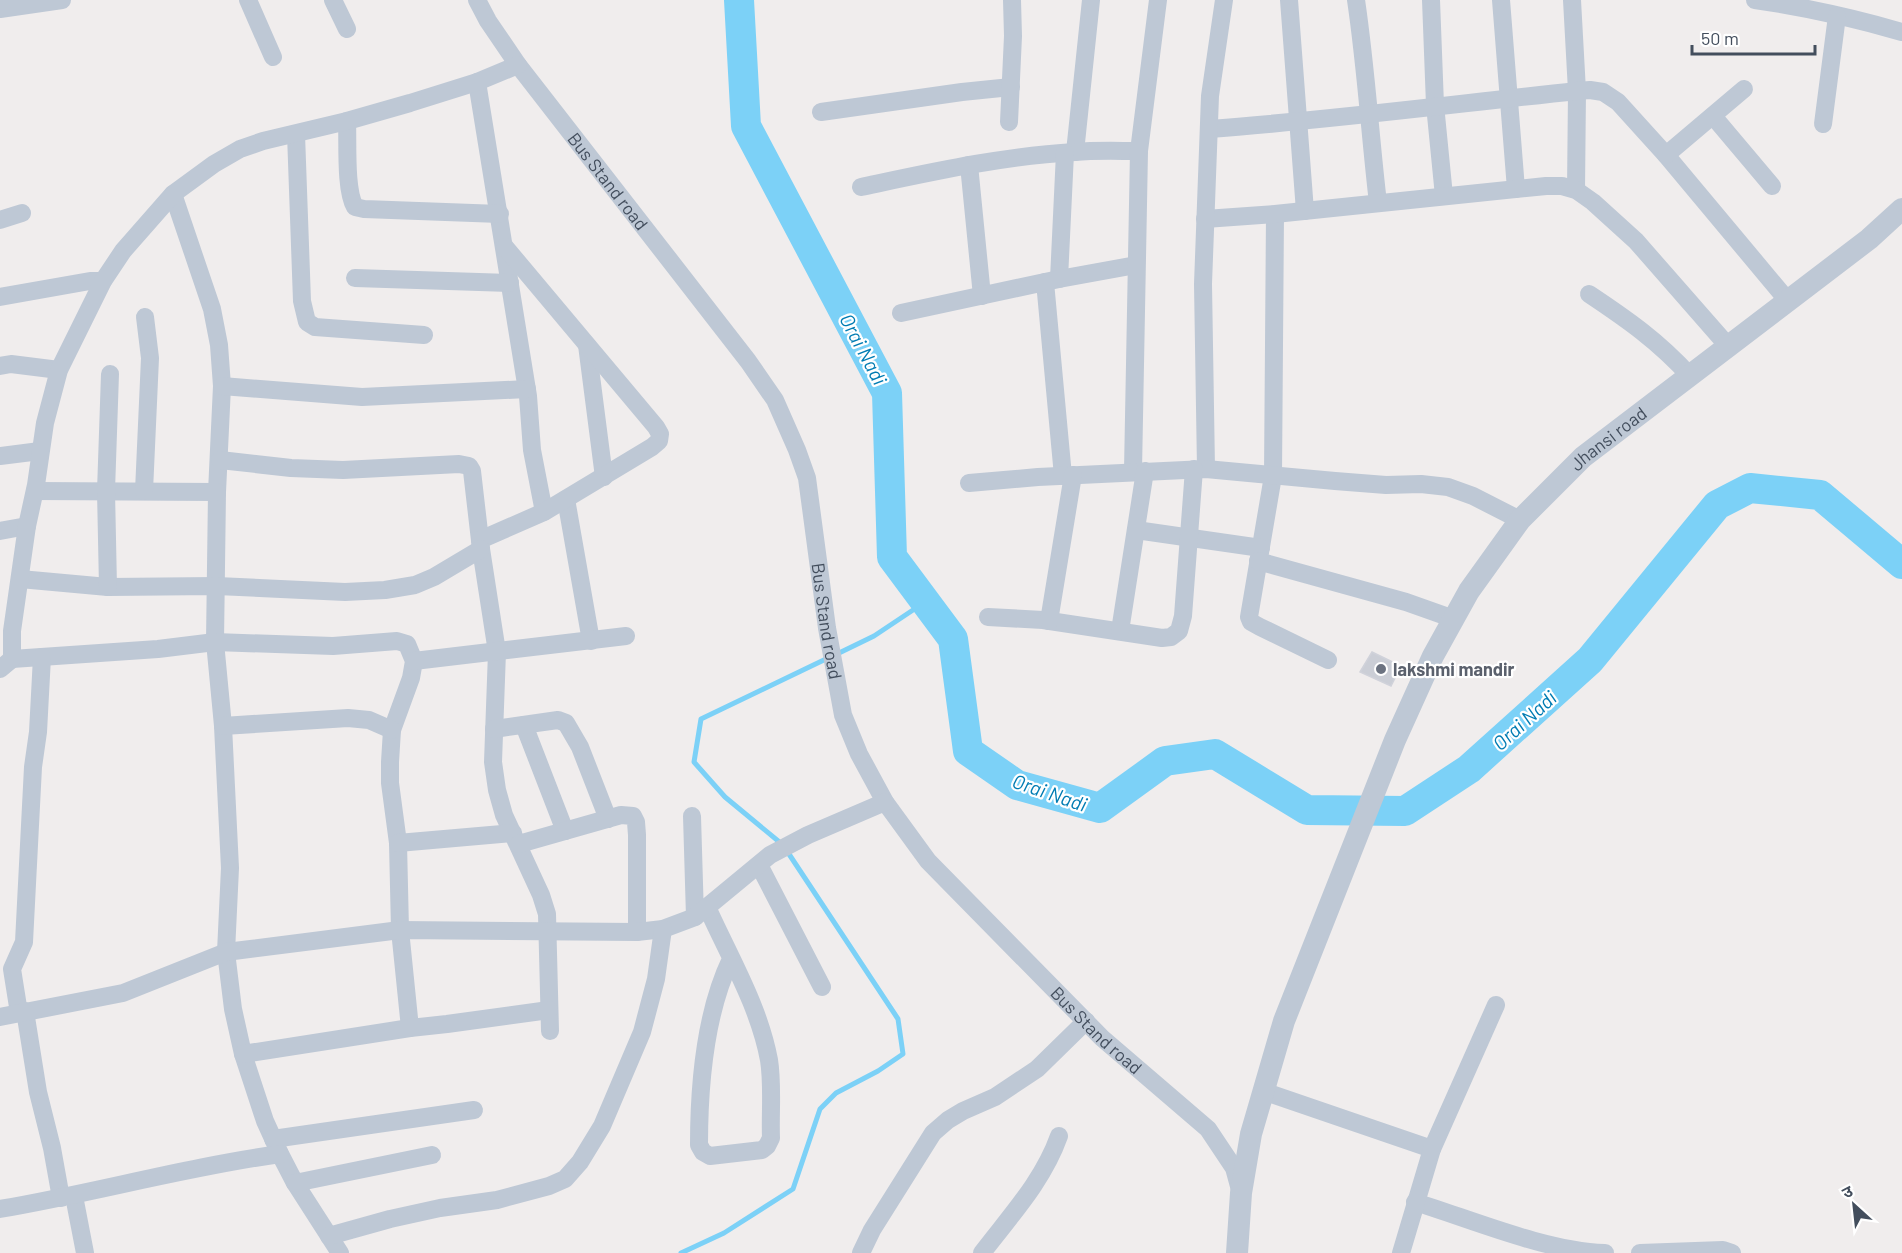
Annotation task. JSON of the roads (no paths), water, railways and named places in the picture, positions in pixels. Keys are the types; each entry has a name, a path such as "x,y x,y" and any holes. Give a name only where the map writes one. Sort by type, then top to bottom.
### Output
{"street":[{"path":"0,9 29,2 62,0"},
{"path":"248,0 273,57"},
{"path":"333,0 347,29"},
{"name":"Bus Stand road","path":"477,0 518,65 775,399 807,478 826,628 843,715 859,754 885,802 928,861 1102,1038 1208,1129 1234,1168 1241,1193"},
{"path":"1009,122 1012,0"},
{"path":"1049,621 1068,475 1052,281 1091,0"},
{"path":"1120,631 1136,530 1139,471 1136,265 1139,151 1158,0"},
{"path":"988,617 1049,621 1162,638 1171,637 1179,632 1183,616 1189,538 1200,469 1203,284 1210,96 1224,0"},
{"path":"1289,0 1305,210"},
{"path":"1356,0 1378,203"},
{"path":"1431,0 1435,105 1444,196"},
{"path":"1501,0 1516,189"},
{"path":"1572,0 1577,91 1576,190"},
{"path":"1755,0 1837,16 1902,32"},
{"path":"1822,124 1837,16"},
{"path":"410,1028 400,930 398,843 390,783 392,730 411,678 414,661 407,644 397,641 333,646 215,642 158,649 42,657 6,664 40,451 59,370 103,281 123,251 173,195 214,164 240,149 263,141 347,122 477,82 518,65"},
{"path":"477,82 500,214 527,389 532,450 544,512"},
{"path":"821,112 1011,87"},
{"path":"1666,155 1744,89"},
{"path":"1209,129 1298,123 1435,105 1577,91 1603,92 1618,102 1666,155 1788,301"},
{"path":"1713,116 1772,186"},
{"path":"347,122 349,188 351,201 355,207 500,214"},
{"path":"296,134 302,301 307,322 315,327 424,335"},
{"path":"861,187 969,165 1070,152 1139,151"},
{"path":"969,165 982,296"},
{"path":"1205,219 1562,186 1576,190 1593,202 1636,241 1728,346"},
{"path":"173,195 213,309 219,345 222,386 217,492 215,642 223,726 230,868 226,952 233,1010 243,1054 277,1147 295,1183 340,1253"},
{"name":"Jhansi road","path":"1237,1253 1241,1193 1251,1134 1284,1021 1395,740 1433,656 1469,591 1520,520 1583,458 1869,239 1902,209"},
{"path":"0,220 22,213"},
{"path":"1275,214 1273,477 1249,617 1251,622 1328,660"},
{"path":"20,579 108,587 217,586 345,592 385,590 415,585 434,577 480,544 544,512 652,447 659,441 660,434 656,427 505,247"},
{"path":"901,313 1136,265"},
{"path":"355,278 510,283"},
{"path":"0,297 79,282 103,281"},
{"path":"1589,294 1641,329 1668,352 1690,376"},
{"path":"144,491 150,386 150,358 145,317"},
{"path":"587,344 604,477"},
{"path":"0,366 11,364 59,370"},
{"path":"108,587 106,491 110,374"},
{"path":"222,386 362,397 527,389"},
{"path":"0,456 40,451"},
{"path":"220,460 291,468 343,470 459,464 469,466 474,481 480,544 497,652 492,762 504,815 541,895 547,914 550,1031"},
{"path":"969,483 1068,475 1200,469 1273,477 1448,487 1473,496 1520,520"},
{"path":"35,491 217,492"},
{"path":"567,499 591,641"},
{"path":"0,531 27,526"},
{"path":"1136,530 1189,538 1259,554 1454,619"},
{"path":"414,661 626,636"},
{"path":"42,657 38,732 33,767 24,942 12,969 52,1148 85,1253"},
{"path":"223,726 348,718 369,720 392,730"},
{"path":"494,729 558,720 566,723 580,747 608,819"},
{"path":"524,725 565,831"},
{"path":"0,1017 123,993 226,952 400,930 637,932 663,929 701,912 765,860 808,835 885,802"},
{"path":"398,843 516,838 565,831 627,814 633,816 636,822 637,932"},
{"path":"692,816 701,912 731,959 763,1034 769,1062 771,1138 767,1146 762,1150 710,1156 703,1152 699,1145 702,1074 714,1004 720,981 731,959"},
{"path":"765,860 822,987"},
{"path":"329,1236 440,1208 497,1200 549,1186 565,1179 580,1162 602,1126 642,1032 656,979 663,929"},
{"path":"1401,1253 1432,1149 1496,1005"},
{"path":"243,1054 410,1028 549,1010"},
{"path":"861,1253 872,1230 933,1133 948,1120 995,1097 1037,1069 1086,1021"},
{"path":"1263,1091 1432,1149"},
{"path":"0,1209 67,1197 230,1161 277,1147 474,1110"},
{"path":"982,1253 1039,1179 1050,1160 1059,1136"},
{"path":"295,1183 432,1155"},
{"path":"1415,1202 1540,1242 1585,1253 1605,1253"},
{"path":"1640,1253 1723,1250 1732,1253"}],"waterway":[{"name":"Orai Nadi","path":"739,0 746,126 887,393 892,557 953,639 968,751 1017,785 1100,808 1165,761 1215,754 1307,810 1405,811 1469,769 1590,660 1717,505 1750,488 1820,495 1902,564"},
{"path":"837,654 874,636 925,602"},
{"path":"681,1253 724,1233 793,1189 820,1109 836,1093 878,1071 903,1054 898,1019 783,845 725,797 694,762 701,719 828,658"}],"place":[{"name":"lakshmi mandir","path":"1381,669"}]}
